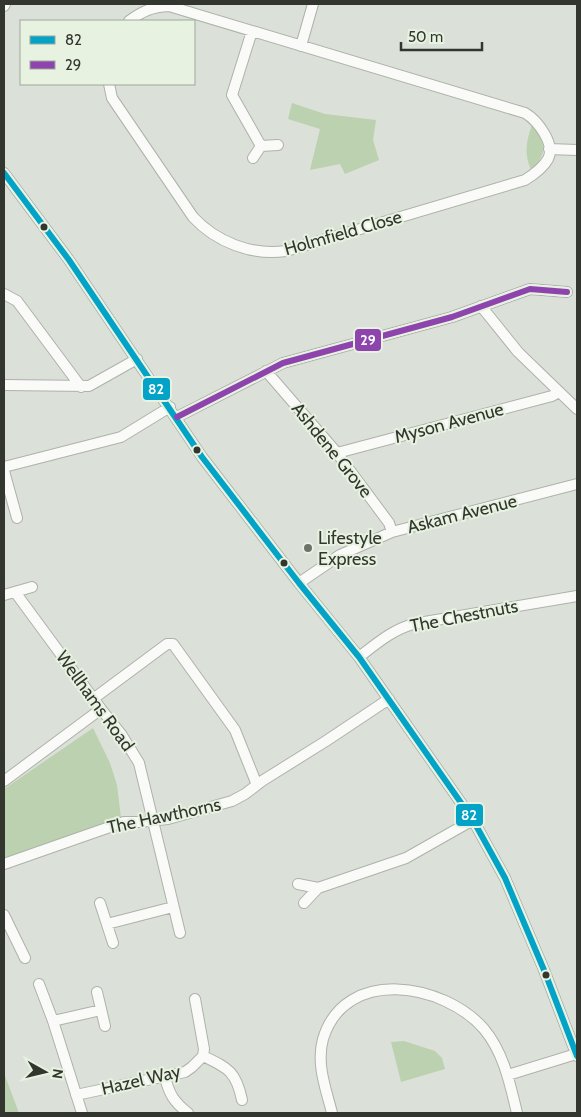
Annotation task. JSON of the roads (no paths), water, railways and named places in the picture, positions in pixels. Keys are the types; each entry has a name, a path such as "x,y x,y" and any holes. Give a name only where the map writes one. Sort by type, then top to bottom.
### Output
{"street":[{"path":"301,46 313,4"},
{"path":"130,20 145,10 168,6 525,113 533,118 542,129 549,149 577,150"},
{"path":"252,31 232,95 261,146"},
{"name":"Holmfield Close","path":"109,85 112,98 201,226 227,243 260,251 286,251 524,180 548,159 549,149"},
{"path":"261,146 278,145"},
{"path":"253,158 261,146"},
{"path":"4,173 69,260 214,472 298,583 359,657 473,820 505,878 577,1055 508,1075"},
{"path":"177,417 283,363 452,317 530,289 567,292"},
{"path":"4,294 18,301 81,387"},
{"path":"482,306 518,352 577,409"},
{"path":"4,385 81,387 96,383 137,359"},
{"name":"Ashdene Grove","path":"266,372 338,453 389,523 392,532"},
{"name":"Myson Avenue","path":"338,453 552,396 559,392"},
{"path":"4,467 121,437 170,407"},
{"path":"4,471 17,518"},
{"name":"Askam Avenue","path":"298,583 340,556 392,532 577,484"},
{"path":"4,595 32,587"},
{"name":"Wellhams Road","path":"15,592 100,709 121,734 139,763 180,933"},
{"name":"The Chestnuts","path":"359,657 389,634 402,627 577,596"},
{"path":"93,699 167,644 173,644 236,730 257,785"},
{"name":"The Hawthorns","path":"4,864 124,822 168,819 232,801 246,794 389,699"},
{"path":"4,782 100,709"},
{"path":"304,903 318,888 406,858 473,820"},
{"path":"298,884 318,888"},
{"path":"100,903 113,943"},
{"path":"107,924 173,907"},
{"path":"4,915 25,958"},
{"path":"39,984 53,1021 82,1113"},
{"path":"332,1113 320,1064 323,1039 336,1013 356,997 367,993 395,990 418,991 448,1002 465,1012 484,1029 501,1055 517,1113"},
{"path":"97,992 105,1026"},
{"name":"Hazel Way","path":"76,1095 164,1077 184,1072 192,1067 203,1056 204,1049 195,999"},
{"path":"53,1021 101,1010"},
{"path":"203,1056 228,1068 239,1088 242,1100"},
{"path":"164,1077 169,1093 179,1106 188,1113"}],"place":[{"name":"Lifestyle Express","path":"308,548"}]}
